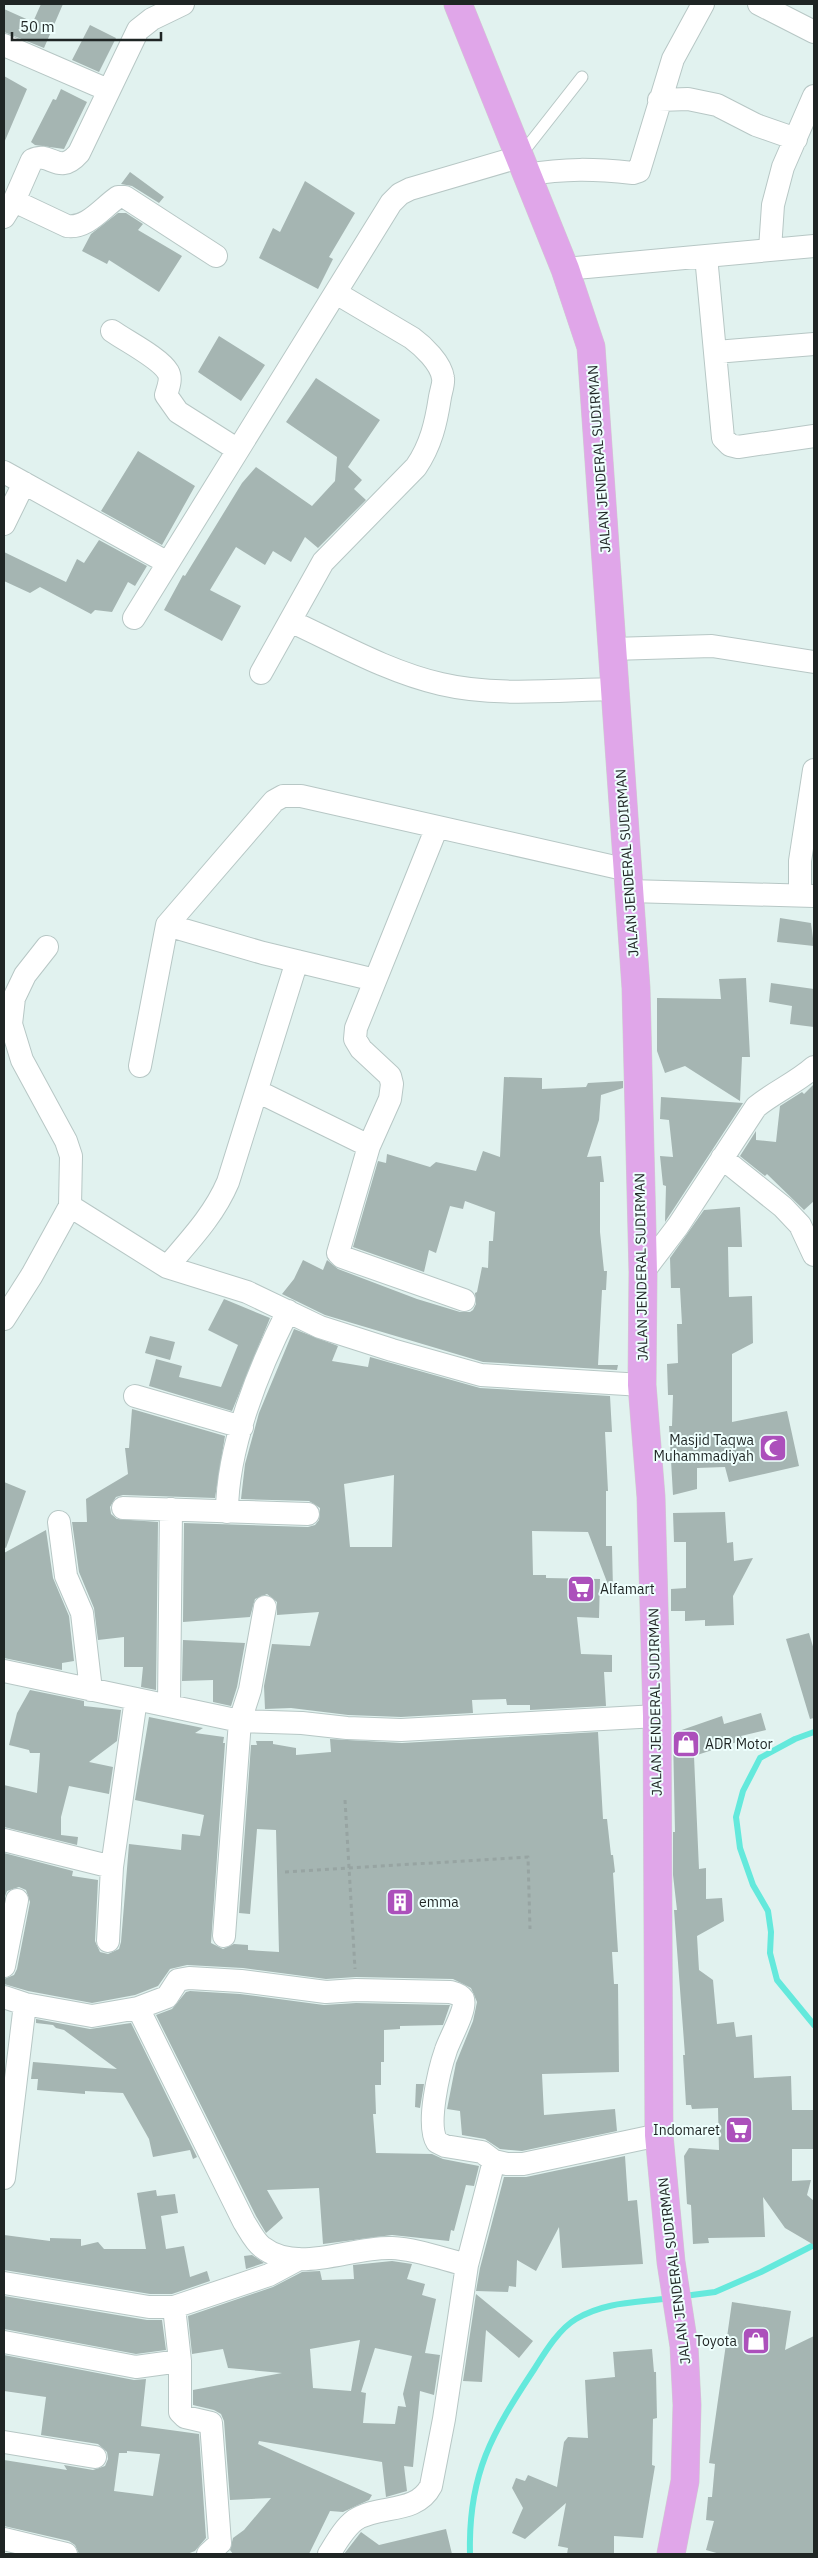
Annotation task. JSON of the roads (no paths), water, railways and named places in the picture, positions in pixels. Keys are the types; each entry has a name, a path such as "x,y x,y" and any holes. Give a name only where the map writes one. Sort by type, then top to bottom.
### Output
{"highway":[{"name":"JALAN JENDERAL SUDIRMAN","path":"466,11 523,166 565,269 591,347 636,988 643,1272 642,1385 651,1496 657,1716 659,2135 671,2262 684,2346 687,2405 685,2480 671,2554"}],"street":[{"path":"183,4 152,19 138,30 79,153 73,160 61,164 40,157 32,160 9,209 74,227 83,224 118,197 125,197 216,256"},
{"path":"134,618 391,203 400,194 477,168 523,166 556,170 582,168 637,172 640,169 659,100 673,59 703,4"},
{"path":"759,4 814,32"},
{"path":"4,45 108,90"},
{"path":"770,249 773,205 783,167 814,96"},
{"path":"659,100 688,99 717,105 756,125 796,139"},
{"path":"565,269 814,246"},
{"path":"706,256 723,438 730,445 738,447 814,436"},
{"path":"261,673 323,562 416,467 425,454 436,426 443,378 438,367 422,346 412,338 336,293"},
{"path":"112,331 161,364 168,373 170,384 166,395 178,412 238,450"},
{"path":"716,352 814,344"},
{"path":"4,472 168,563"},
{"path":"4,524 24,483"},
{"path":"290,621 387,665 441,684 471,689 522,691 615,689"},
{"path":"612,650 712,646 814,662"},
{"path":"140,1066 167,925 274,801 283,796 301,796 437,827 628,881 807,895 800,861 814,770"},
{"path":"437,827 356,1028 355,1039 361,1049 390,1076 392,1084 390,1099 369,1146 338,1253 342,1257 464,1300"},
{"path":"167,925 297,961 375,980"},
{"path":"4,1319 32,1276 70,1206 71,1156 66,1141 22,1060 11,1024 14,998 25,975 47,947"},
{"path":"167,1267 220,1201 297,961"},
{"path":"643,1272 678,1226 756,1107 769,1096 796,1082 814,1067"},
{"path":"256,1091 369,1146"},
{"path":"722,1158 783,1207 800,1225 814,1255"},
{"path":"70,1206 167,1267 247,1292 320,1326 481,1375 642,1385"},
{"path":"227,1512 227,1487 242,1427 265,1355 288,1311"},
{"path":"135,1396 242,1427"},
{"path":"123,1508 308,1514"},
{"path":"169,1705 171,1509"},
{"path":"59,1522 66,1576 82,1612 91,1690"},
{"path":"224,1936 240,1721 250,1690 265,1607"},
{"path":"4,1671 240,1721 294,1722 347,1728 401,1730 657,1716"},
{"path":"108,1941 112,1867 136,1699"},
{"path":"4,1840 112,1867"},
{"path":"4,1966 17,1900"},
{"path":"4,1997 25,2004 92,2016 138,2008 166,1997 178,1980 189,1978 241,1980 326,1992 356,1990 450,1992 459,1995 463,2000 463,2009 445,2052 439,2076 433,2135 437,2142 445,2146 482,2152 494,2160 507,2164 532,2164 659,2135"},
{"path":"4,2178 6,2147 25,2004"},
{"path":"138,2008 244,2222 260,2246 291,2259 372,2248 395,2248 467,2265"},
{"path":"329,2554 342,2534 356,2520 417,2502 426,2495 431,2486 444,2419 467,2265 494,2160"},
{"path":"4,2283 149,2307 174,2307 269,2275 299,2259"},
{"path":"174,2307 180,2361 180,2412 185,2417 211,2423 218,2551"},
{"path":"4,2342 136,2367 180,2361"},
{"path":"4,2442 95,2457"},
{"path":"4,2539 66,2554"}],"lane":[{"path":"523,166 582,77"}],"waterway":[{"path":"814,1732 795,1739 760,1758 743,1791 736,1817 740,1848 753,1885 768,1911 771,1932 770,1953 777,1980 814,2025"},
{"path":"684,2296 715,2292 761,2272 814,2245"},
{"path":"470,2554 470,2526 473,2500 478,2477 486,2455 506,2413 553,2341 570,2323 588,2313 622,2304 671,2298"}],"place":[{"name":"Masjid Taqwa Muhammadiyah","path":"773,1448"},
{"name":"Alfamart","path":"581,1589"},
{"name":"ADR Motor","path":"686,1744"},
{"name":"emma","path":"400,1902"},
{"name":"Indomaret","path":"739,2130"},
{"name":"Toyota","path":"756,2341"}]}
